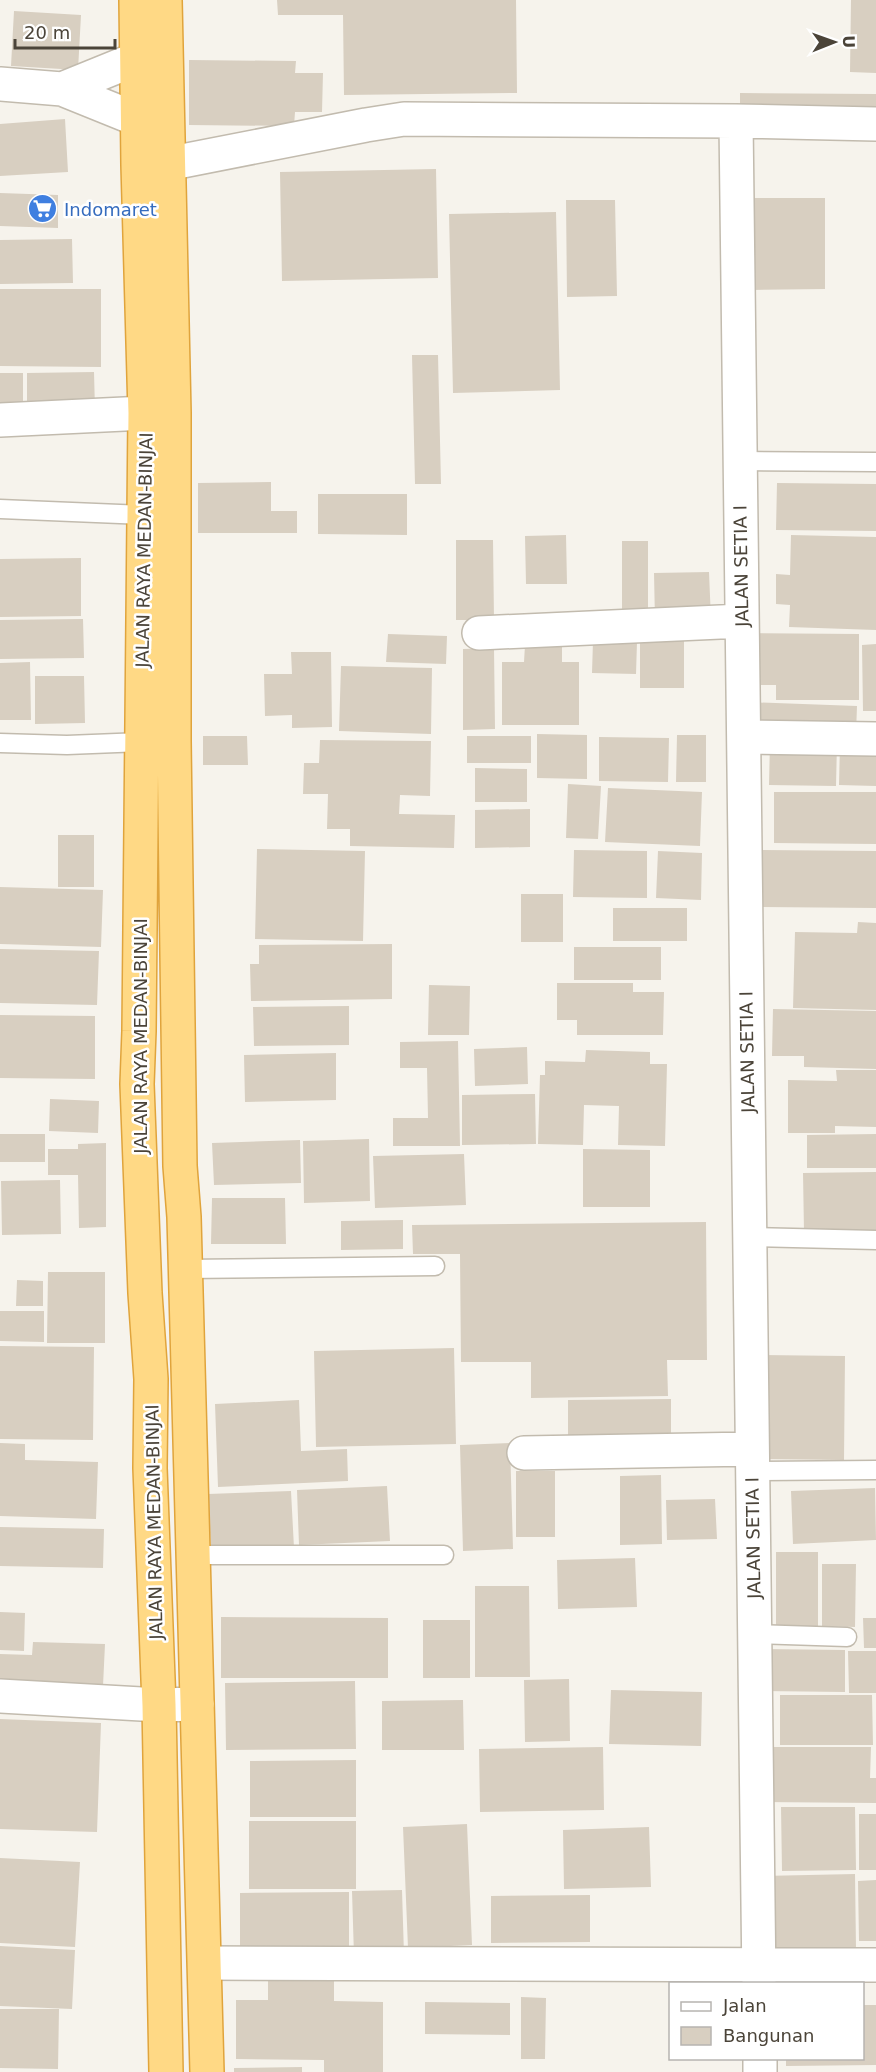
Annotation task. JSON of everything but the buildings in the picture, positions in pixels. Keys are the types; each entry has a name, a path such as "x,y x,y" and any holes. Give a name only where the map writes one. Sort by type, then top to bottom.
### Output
{"highway":[{"name":"JALAN RAYA MEDAN-BINJAI","path":"136,0 151,52 168,131 153,165 145,413 140,1030 137,1084 145,1293 151,1379 150,1468 159,1705 166,2072"},
{"name":"JALAN RAYA MEDAN-BINJAI","path":"165,0 137,119 153,165 174,413 174,741 180,1166 185,1269 207,2072"}],"street":[{"path":"62,89 151,52"},
{"path":"0,84 62,89 168,131"},
{"path":"153,165 394,120 736,121 876,124"},
{"name":"JALAN SETIA I","path":"736,121 759,1974"},
{"path":"0,420 145,413"},
{"path":"479,633 742,621"},
{"path":"744,737 876,739"},
{"path":"524,1453 752,1460"},
{"path":"0,1696 159,1705 197,1704"},
{"path":"205,1964 759,1974 876,1965"}],"lane":[{"path":"740,461 876,462"},
{"path":"0,509 144,515"},
{"path":"0,743 67,745 142,742"},
{"path":"750,1237 876,1240"},
{"path":"185,1269 435,1266"},
{"path":"752,1460 876,1470"},
{"path":"192,1555 239,1557 444,1556"},
{"path":"755,1634 848,1637"}],"place":[{"name":"Indomaret","path":"43,209"}]}
